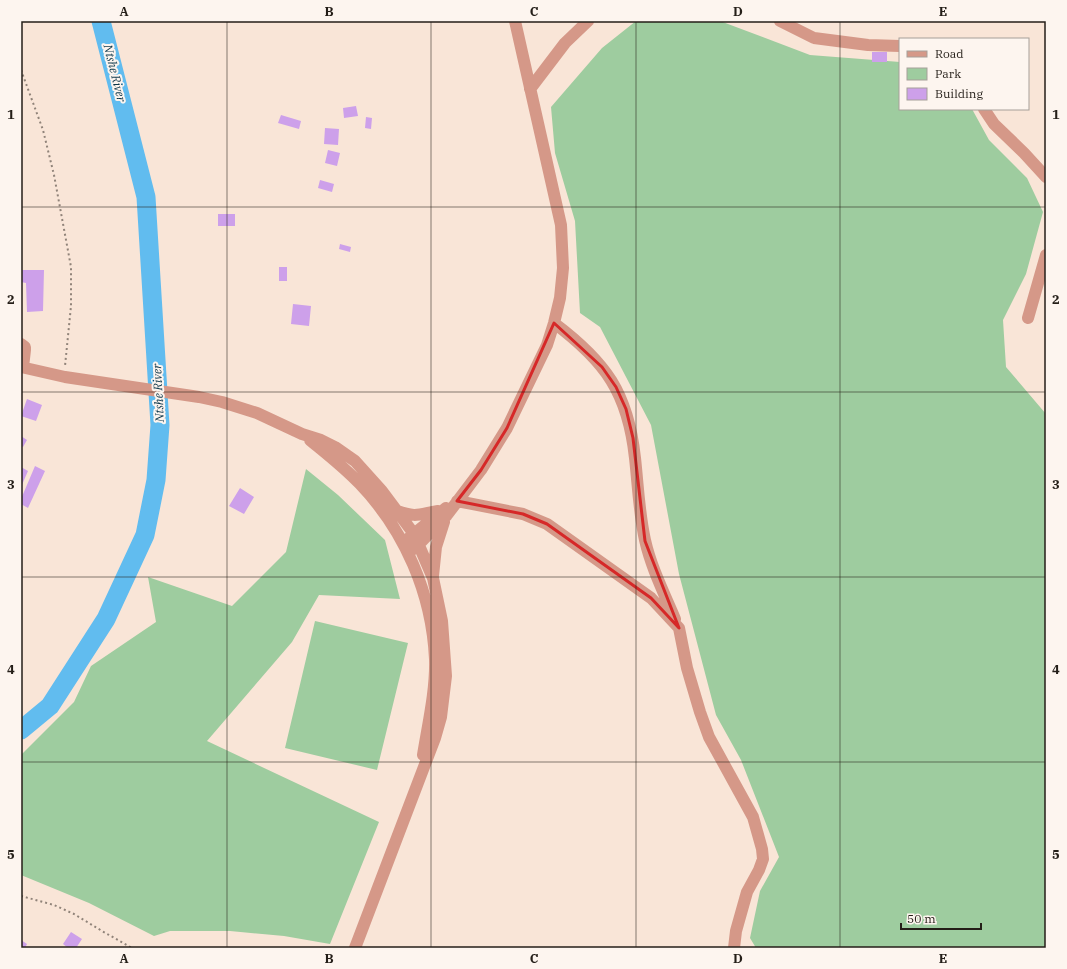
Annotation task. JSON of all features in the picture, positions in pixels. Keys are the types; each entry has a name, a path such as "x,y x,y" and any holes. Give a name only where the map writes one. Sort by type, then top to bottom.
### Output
{"street":[{"path":"405,548 456,503 481,470 507,428 546,345 554,323 560,298 563,268 561,224 515,21"},
{"path":"530,89 566,43 588,21"},
{"path":"780,21 814,38 868,45 899,46"},
{"path":"985,110 994,124 1046,177"},
{"path":"1028,318 1046,255"},
{"path":"554,323 570,335 602,366 616,387 626,409 633,438 640,514 645,541 656,574 679,628 689,676 709,737 753,817 762,848 763,859 747,892 736,931 734,948"},
{"path":"21,344 25,350 22,367 65,377 199,397 222,402 257,413 302,434 328,443 355,461 369,476 397,511 416,539 433,578 442,621 446,676 441,717 435,738 355,948"},
{"path":"302,434 360,483 375,500 405,548 424,592 429,612 435,660 431,709 418,782"},
{"path":"456,503 523,514 547,524 651,598 679,628"},
{"path":"397,511 409,515 421,516 444,513"},
{"path":"433,578 436,547 444,513"}],"path":[{"path":"21,70 43,130 54,175 71,267 71,306 65,377"},
{"path":"21,896 54,905 74,914 102,932 132,948"}],"highlighted area":[{"path":"554,323 602,367 616,387 626,409 633,438 645,541 679,628 651,598 547,524 523,514 457,501 481,470 507,428"}],"green space":[{"path":"636,21 720,21 810,55 899,62 899,110 973,110 989,140 1027,178 1043,212 1026,274 1003,320 1006,367 1046,414 1046,948 756,948 750,938 760,891 779,857 741,760 716,715 679,574 651,425 600,327 580,313 575,221 555,153 551,107 602,48"},
{"path":"306,469 338,495 385,540 400,599 319,595 292,642 207,741 379,822 330,944 284,936 230,931 170,931 154,936 89,903 21,875 21,755 74,702 91,666 156,622 148,577 232,606 286,552"},
{"path":"315,621 408,643 377,770 285,748"}],"building":[{"path":"872,52 887,52 887,62 872,62"},
{"path":"356,106 358,116 344,118 343,108"},
{"path":"281,115 301,121 299,129 278,123"},
{"path":"366,117 372,118 371,129 365,128"},
{"path":"325,128 339,129 338,145 324,144"},
{"path":"328,150 340,153 337,166 325,163"},
{"path":"320,180 334,184 332,192 318,188"},
{"path":"218,214 235,214 235,226 218,226"},
{"path":"340,244 351,247 350,252 339,249"},
{"path":"279,267 287,267 287,281 279,281"},
{"path":"21,270 44,270 43,311 27,312 26,283 21,282"},
{"path":"293,304 311,306 309,326 291,324"},
{"path":"27,399 42,405 36,421 21,416"},
{"path":"21,436 27,440 23,447 21,446"},
{"path":"35,466 45,471 28,508 21,504 21,499"},
{"path":"21,467 28,471 21,487"},
{"path":"240,488 254,497 244,514 229,506"},
{"path":"71,932 82,939 76,948 68,948 63,944"},
{"path":"21,940 27,944 25,948 21,948"}],"waterway":[{"name":"Ntshe River","path":"21,730 50,706 106,619 145,535 156,480 160,425 146,197 101,21"}]}
